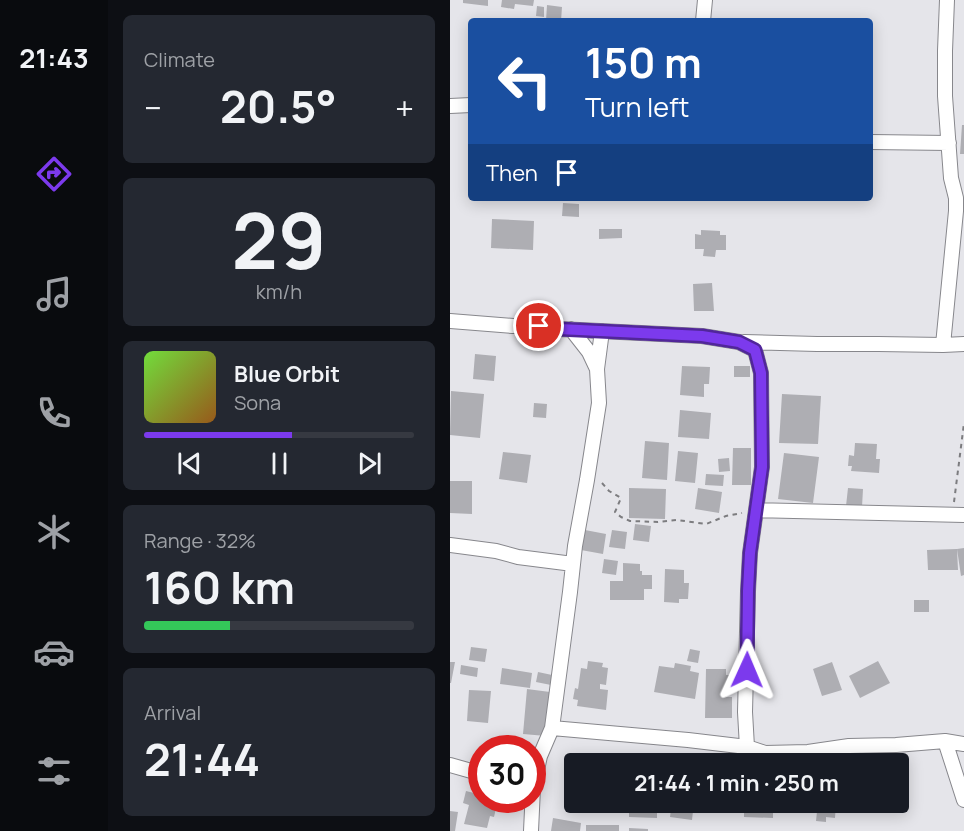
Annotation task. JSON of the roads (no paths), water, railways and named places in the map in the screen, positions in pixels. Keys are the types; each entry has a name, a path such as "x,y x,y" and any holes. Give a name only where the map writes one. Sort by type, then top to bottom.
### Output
{"street":[{"path":"704,18 705,0"},
{"path":"943,345 956,211 956,198 951,178 945,96 947,0"},
{"path":"450,106 468,105"},
{"path":"873,142 949,143"},
{"path":"450,321 702,336 739,342 964,344"},
{"path":"571,329 589,352 597,369"},
{"path":"546,742 552,728 575,546 599,403 597,369 602,331"},
{"path":"739,342 755,350 761,373 762,467 750,553 748,591 747,747"},
{"path":"756,510 958,514"},
{"path":"450,544 518,557 573,564"},
{"path":"552,728 688,740 747,747 765,753 808,752 849,746 945,741 964,744"},
{"path":"945,741 964,800"},
{"path":"450,765 468,770"},
{"path":"531,831 532,813"}]}
